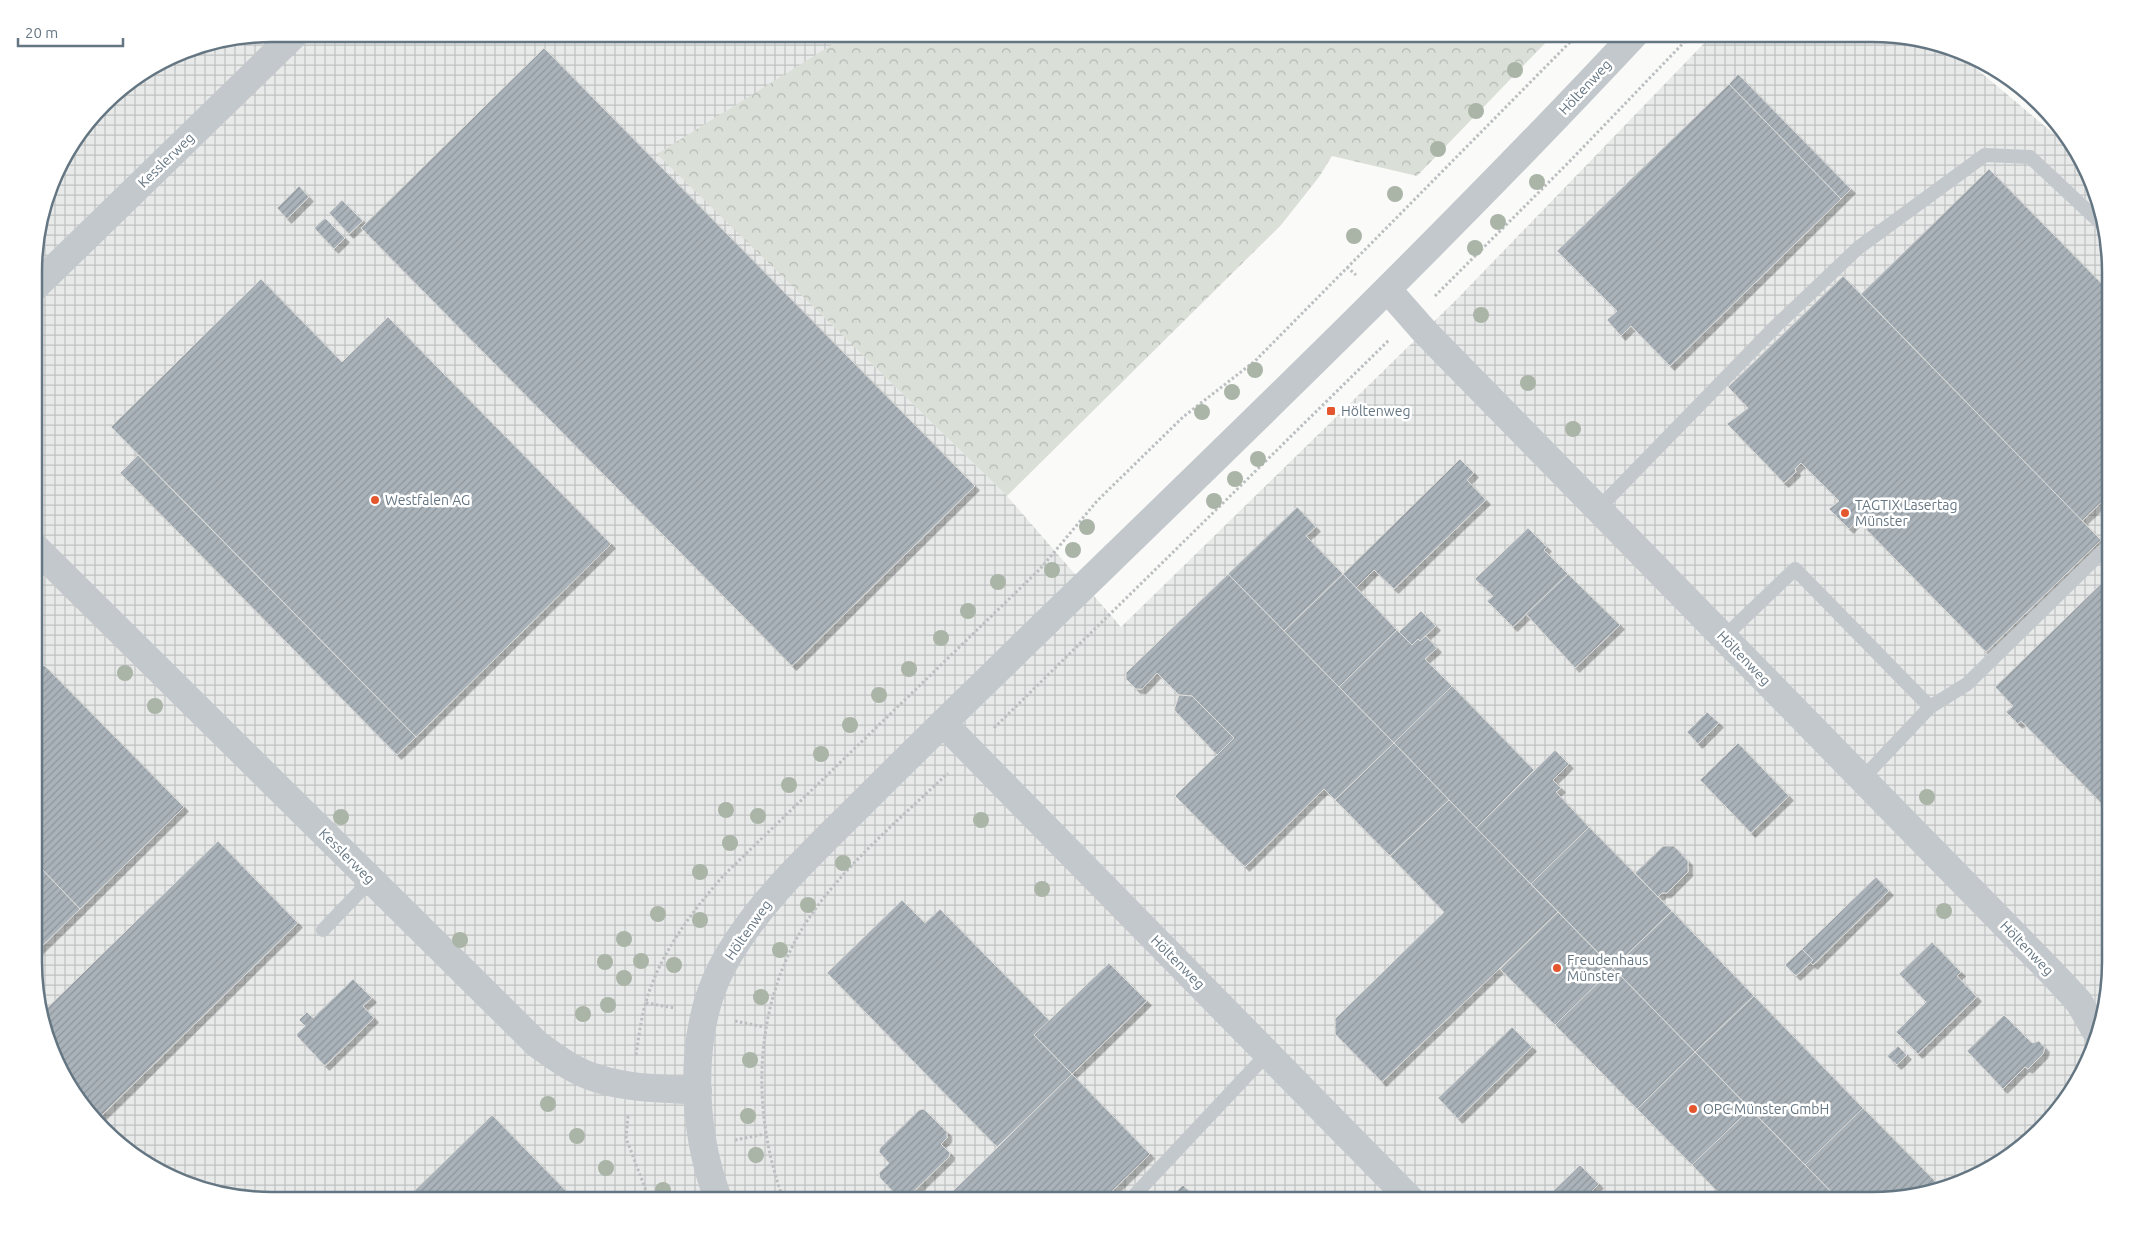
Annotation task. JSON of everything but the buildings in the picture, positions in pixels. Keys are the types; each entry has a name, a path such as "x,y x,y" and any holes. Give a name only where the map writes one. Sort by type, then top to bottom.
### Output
{"street":[{"name":"Kesslerweg","path":"42,280 288,42"},
{"name":"Höltenweg","path":"716,1192 702,1145 698,1091 705,1014 710,993 724,964 764,905 809,856 943,723 1388,290 1628,42"},
{"name":"Höltenweg","path":"1388,290 1598,509 2079,1002 2093,1027"},
{"name":"Kesslerweg","path":"42,554 537,1044 569,1066 591,1076 631,1086 698,1091"},
{"name":"Höltenweg","path":"943,723 1268,1053 1394,1192"}],"lane":[{"path":"1598,509 1777,325 1858,248 1985,155 2030,157 2096,219"},
{"path":"1862,779 1930,707 1967,684 2102,552"},
{"path":"1724,637 1795,569 1930,707"},
{"path":"323,930 371,880"},
{"path":"1137,1192 1268,1053"}],"path":[{"path":"781,1192 774,1174 765,1134 762,1072 764,1027 782,967 816,908 877,842 1561,170 1684,42"}],"shaded area":[{"path":"272,42 838,42 658,154 1007,496 1121,627 1458,298 1705,42 1872,42 1903,44 1932,50 1972,65 2059,138 2064,145 2085,184 2095,213 2102,257 2101,993 2095,1022 2085,1051 2064,1090 2035,1125 2013,1145 1988,1162 1961,1175 1932,1185 1888,1192 257,1192 213,1185 184,1175 157,1162 132,1145 110,1125 90,1103 73,1078 60,1051 50,1022 44,993 42,962 42,272 44,242 50,213 60,184 81,145 110,110 132,90 157,73 184,60 213,50 242,44"}],"green space":[{"path":"836,42 1546,42 1417,176 1332,156 1319,177 1281,225 1007,496 657,154"}],"place":[{"name":"Höltenweg","path":"1331,411"},
{"name":"Westfalen AG","path":"375,500"},
{"name":"TAGTIX Lasertag Münster","path":"1845,513"},
{"name":"Freudenhaus Münster","path":"1557,968"},
{"name":"OPC Münster GmbH","path":"1693,1109"}]}
